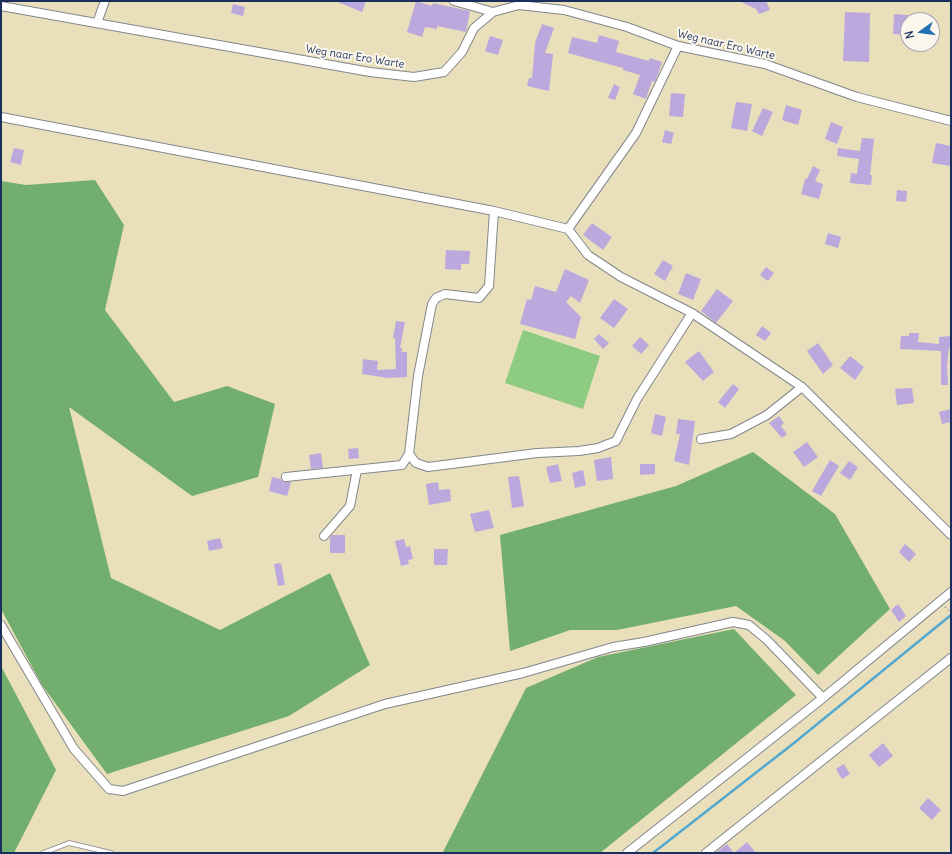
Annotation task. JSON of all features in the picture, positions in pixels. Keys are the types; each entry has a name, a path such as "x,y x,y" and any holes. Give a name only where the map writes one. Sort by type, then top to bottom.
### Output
{"street":[{"path":"97,23 105,1"},
{"path":"454,1 494,12"},
{"name":"Weg naar Ero Warte","path":"1,6 370,72 414,76 444,72 462,52 474,28 494,12 519,5 542,4 627,27 678,46 766,64 857,97 951,121"},
{"path":"568,229 636,133 678,46"},
{"path":"1,117 494,211 568,229 588,255 621,277 692,314 802,387 951,535"},
{"path":"286,477 402,465 409,454 418,376 432,304 436,298 445,294 479,298 489,286 494,211"},
{"path":"409,454 416,463 428,467 537,453 579,451 598,448 616,441 637,399 692,314"},
{"path":"701,439 731,434 767,415 802,387"},
{"path":"324,536 350,506 357,470"},
{"path":"627,853 823,698 951,592"},
{"path":"1,625 74,749 109,789 123,791 385,704 523,673 613,646 644,642 733,622 749,625 767,640 823,698"},
{"path":"706,853 951,658"}],"lane":[{"path":"43,853 70,843 111,853"}],"green space":[{"path":"95,180 124,225 105,310 174,402 227,386 275,404 258,477 192,496 69,407 111,578 220,630 330,573 370,665 289,716 107,774 42,685 1,609 1,181 26,185"},
{"path":"523,330 600,356 583,409 505,383"},
{"path":"753,452 835,514 890,609 818,675 785,641 736,606 617,630 570,630 510,651 500,535 676,486"},
{"path":"734,629 796,695 600,853 443,852 526,688 598,657"},
{"path":"1,666 56,770 14,853 1,853"}],"building":[{"path":"335,1 366,1 362,12"},
{"path":"416,1 432,6 433,3 470,11 466,32 437,26 437,29 425,27 422,37 407,32"},
{"path":"739,1 766,1 770,10 759,14 756,9"},
{"path":"233,4 245,7 243,16 231,13"},
{"path":"845,12 870,13 869,62 843,61"},
{"path":"894,14 900,14 900,34 893,34"},
{"path":"542,24 554,28 545,53 553,54 549,91 527,86 529,78 532,78 535,43"},
{"path":"599,35 619,41 616,52 649,61 650,58 662,62 655,82 652,81 646,99 633,94 640,75 623,70 623,68 568,53 572,37 597,43"},
{"path":"490,36 503,40 498,55 485,51"},
{"path":"614,84 620,87 615,100 608,98"},
{"path":"671,93 685,94 683,117 669,116"},
{"path":"736,102 752,104 747,131 731,128"},
{"path":"786,105 802,110 798,125 782,120"},
{"path":"763,108 773,112 762,136 752,131"},
{"path":"831,122 843,127 837,144 825,139"},
{"path":"665,130 674,133 671,144 662,142"},
{"path":"862,138 874,139 870,175 872,175 871,185 850,183 851,173 857,174 859,159 837,156 838,148 860,151"},
{"path":"936,143 951,146 951,166 932,163"},
{"path":"14,148 24,150 21,165 10,162"},
{"path":"813,166 820,170 815,181 823,184 819,199 801,194 805,179 807,179"},
{"path":"897,190 907,191 906,202 896,201"},
{"path":"592,223 612,237 603,250 583,235"},
{"path":"828,233 841,237 838,248 825,244"},
{"path":"446,250 470,251 469,264 461,264 461,270 445,269"},
{"path":"663,260 673,266 665,281 654,274"},
{"path":"766,267 774,273 768,281 760,275"},
{"path":"565,269 589,280 580,303 571,296 566,302 581,317 575,339 520,324 527,299 531,300 535,286 556,292"},
{"path":"686,273 701,279 693,300 678,294"},
{"path":"717,289 733,301 716,323 701,311"},
{"path":"614,299 628,309 614,328 600,318"},
{"path":"396,321 405,322 400,348 402,348 402,352 407,352 407,377 388,378 362,374 363,359 378,361 377,370 396,369 395,338 393,338"},
{"path":"762,326 771,333 765,341 756,335"},
{"path":"909,333 919,333 918,342 939,344 939,337 951,336 951,348 949,348 947,366 948,385 941,385 941,351 900,349 901,336 909,336"},
{"path":"599,334 609,343 603,349 594,339"},
{"path":"640,337 649,345 641,354 632,346"},
{"path":"818,343 833,365 823,374 807,351"},
{"path":"699,351 714,372 703,381 685,362"},
{"path":"850,356 864,367 855,380 840,368"},
{"path":"733,384 739,389 725,408 718,402"},
{"path":"912,388 914,403 897,405 895,389"},
{"path":"951,409 951,422 942,424 939,412"},
{"path":"655,414 666,417 662,436 651,433"},
{"path":"779,416 784,423 781,426 787,434 782,438 769,423"},
{"path":"678,419 695,421 689,465 674,461 680,434 676,434"},
{"path":"807,442 818,457 804,467 793,452"},
{"path":"358,448 359,458 349,459 348,449"},
{"path":"321,453 323,468 311,469 309,455"},
{"path":"611,457 613,479 597,481 594,460"},
{"path":"830,460 839,466 821,496 812,491"},
{"path":"849,461 858,467 850,480 840,473"},
{"path":"558,464 562,481 550,483 546,467"},
{"path":"640,464 655,464 655,474 640,475"},
{"path":"583,470 586,485 575,488 572,473"},
{"path":"519,476 524,506 512,508 508,477"},
{"path":"272,477 281,479 284,482 291,482 287,496 269,491"},
{"path":"438,482 439,490 450,489 451,501 429,505 426,484"},
{"path":"489,510 494,528 475,532 470,514"},
{"path":"332,535 345,535 345,553 330,553 330,537"},
{"path":"220,538 223,548 209,551 207,541"},
{"path":"404,539 406,547 410,546 413,559 408,560 409,564 401,566 395,541"},
{"path":"905,544 916,554 909,562 899,552"},
{"path":"434,549 448,549 447,565 434,565"},
{"path":"281,563 285,585 278,586 274,564"},
{"path":"898,604 906,616 899,622 891,610"},
{"path":"883,743 893,756 879,767 869,755"},
{"path":"844,764 850,774 842,779 836,769"},
{"path":"928,798 941,810 932,820 919,808"},
{"path":"747,842 756,853 734,853"},
{"path":"727,844 734,853 715,853"}],"waterway":[{"path":"653,853 794,743 951,615"}]}
